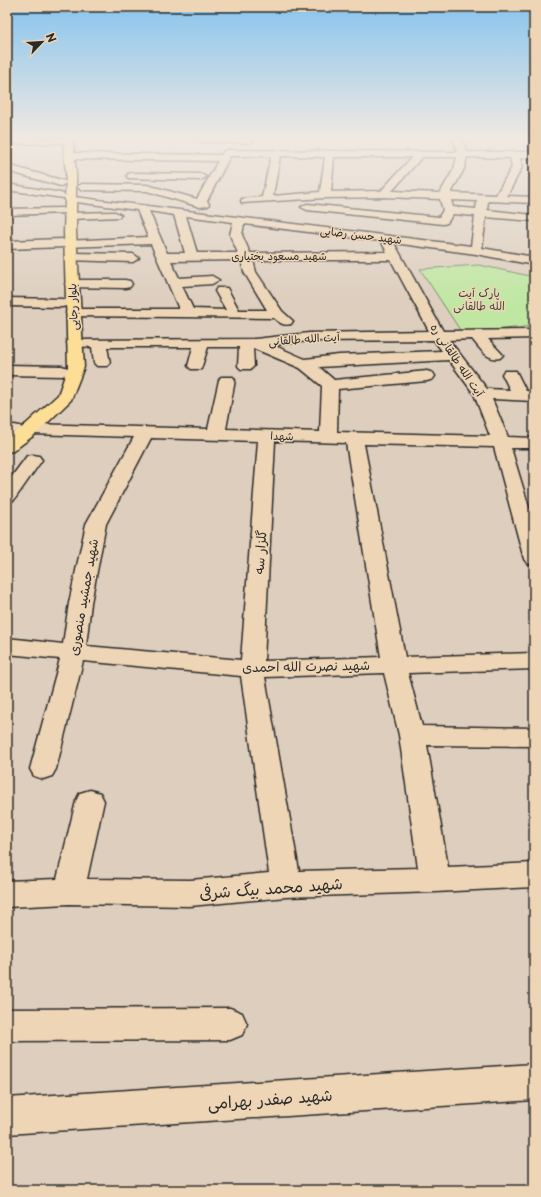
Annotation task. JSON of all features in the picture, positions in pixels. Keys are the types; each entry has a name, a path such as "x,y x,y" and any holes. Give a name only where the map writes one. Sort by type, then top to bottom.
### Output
{"main road":[{"name":"بلوار رجایی","path":"15,431 65,397 76,367 65,354 62,304 66,243 66,195"},
{"name":"بلوار رجایی","path":"7,447 15,431 30,419 54,389 65,354 73,313 71,257 66,243"}],"street":[{"name":"شهید حسن رضایی","path":"116,195 142,210 179,212 224,218 237,214 386,239 476,250 534,262"},
{"path":"172,195 237,214"},
{"path":"200,204 205,195"},
{"path":"308,337 276,314 250,272 246,256 236,235 237,214 246,201 268,198 333,195"},
{"path":"410,195 534,200"},
{"path":"506,195 505,198 510,215"},
{"path":"246,201 443,221 448,210 444,196"},
{"path":"476,250 483,197"},
{"path":"7,212 66,214 142,210 188,314"},
{"path":"448,210 534,218"},
{"path":"179,212 192,257"},
{"path":"236,235 252,237"},
{"name":"آیت الله طالقانی ره","path":"386,239 438,335 482,394 501,442 534,558"},
{"path":"7,245 155,240"},
{"name":"شهید مسعود بختیاری","path":"163,257 246,256 398,262"},
{"path":"71,257 133,258"},
{"path":"385,269 398,262"},
{"path":"250,272 266,271"},
{"path":"174,282 212,280"},
{"path":"72,284 125,284"},
{"path":"222,291 235,314"},
{"path":"7,302 62,304"},
{"path":"73,313 276,314"},
{"path":"528,334 534,344"},
{"name":"آیت الله طالقانی","path":"7,370 99,343 251,343 308,337 528,334"},
{"path":"476,335 495,355"},
{"path":"99,343 102,363"},
{"path":"152,360 156,343"},
{"path":"196,366 201,343"},
{"path":"246,366 251,343 302,364 324,377 330,385 328,437"},
{"path":"302,364 338,360 454,355"},
{"path":"510,374 527,395"},
{"path":"330,385 427,376"},
{"path":"216,434 227,380"},
{"path":"482,394 527,395"},
{"name":"شهدا","path":"15,431 145,432 534,443"},
{"name":"شهید جمشید منصوری","path":"43,769 73,653 80,603 96,524 145,432"},
{"name":"گلزار سه","path":"267,436 252,669 286,884"},
{"path":"354,438 394,664 412,735 435,880"},
{"path":"7,496 33,460"},
{"name":"شهید نصرت الله احمدی","path":"7,646 252,669 534,661"},
{"path":"412,735 534,737"},
{"path":"69,891 90,801"},
{"name":"شهید محمد بیگ شرفی","path":"7,894 69,891 190,893 286,884 435,880 534,875"},
{"path":"7,1025 230,1024"},
{"name":"شهید صفدر بهرامی","path":"7,1116 534,1082"}],"green space":[{"name":"پارک آیت الله طالقانی","path":"479,265 534,277 534,326 462,333 420,269"}]}
